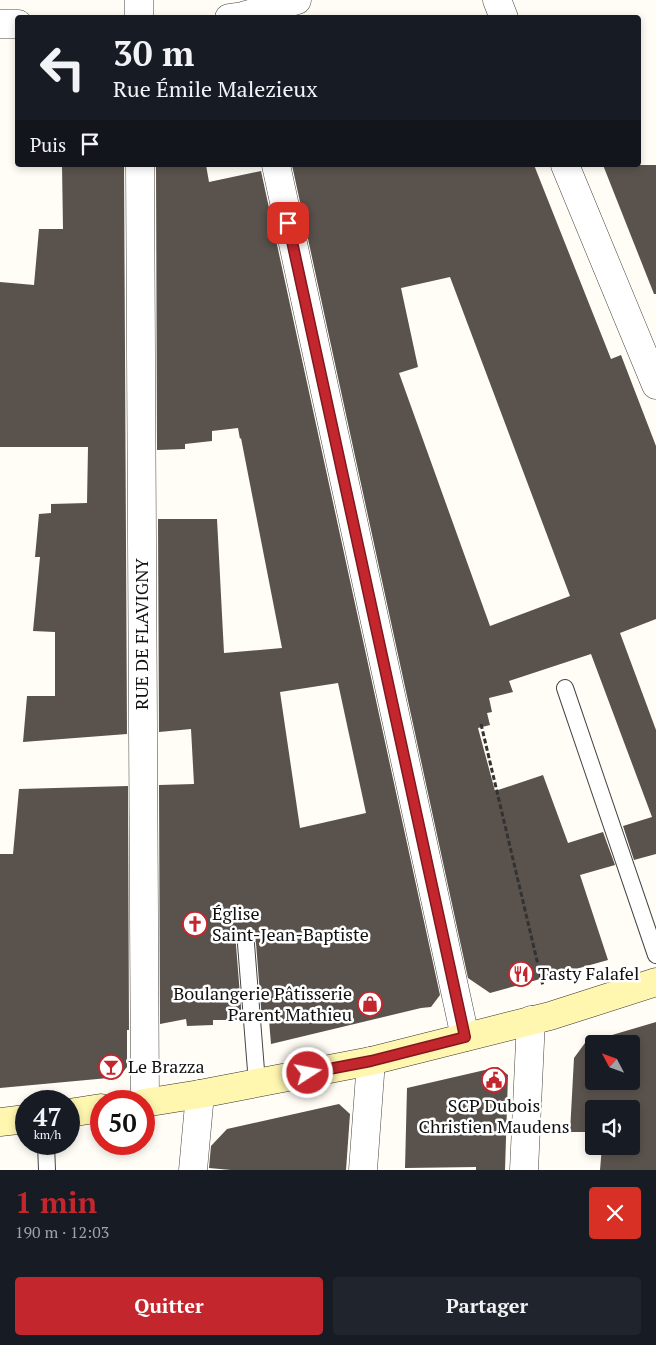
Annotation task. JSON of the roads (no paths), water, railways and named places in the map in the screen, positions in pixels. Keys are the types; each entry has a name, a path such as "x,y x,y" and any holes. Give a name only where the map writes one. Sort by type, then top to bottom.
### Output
{"main road":[{"path":"155,1101 371,1061 540,1018 656,982"},
{"path":"0,1122 15,1120"}],"street":[{"path":"139,0 139,15"},
{"path":"246,15 297,0"},
{"path":"497,0 503,15"},
{"path":"0,24 15,24"},
{"name":"RUE DE FLAVIGNY","path":"140,167 144,1090"},
{"path":"276,167 465,1037"},
{"path":"566,167 656,385"},
{"path":"524,1170 540,1018"},
{"path":"363,1170 371,1061"},
{"path":"193,1170 200,1094"}],"lane":[{"path":"565,688 656,954"},
{"path":"246,944 257,1083"},
{"path":"46,1155 47,1170"}],"place":[{"name":"Église Saint-Jean-Baptiste","path":"195,924"},
{"name":"Tasty Falafel","path":"521,974"},
{"name":"Boulangerie Pâtisserie Parent Mathieu","path":"370,1004"},
{"name":"Le Brazza","path":"111,1067"},
{"name":"SCP Dubois Christien Maudens","path":"494,1080"}]}
